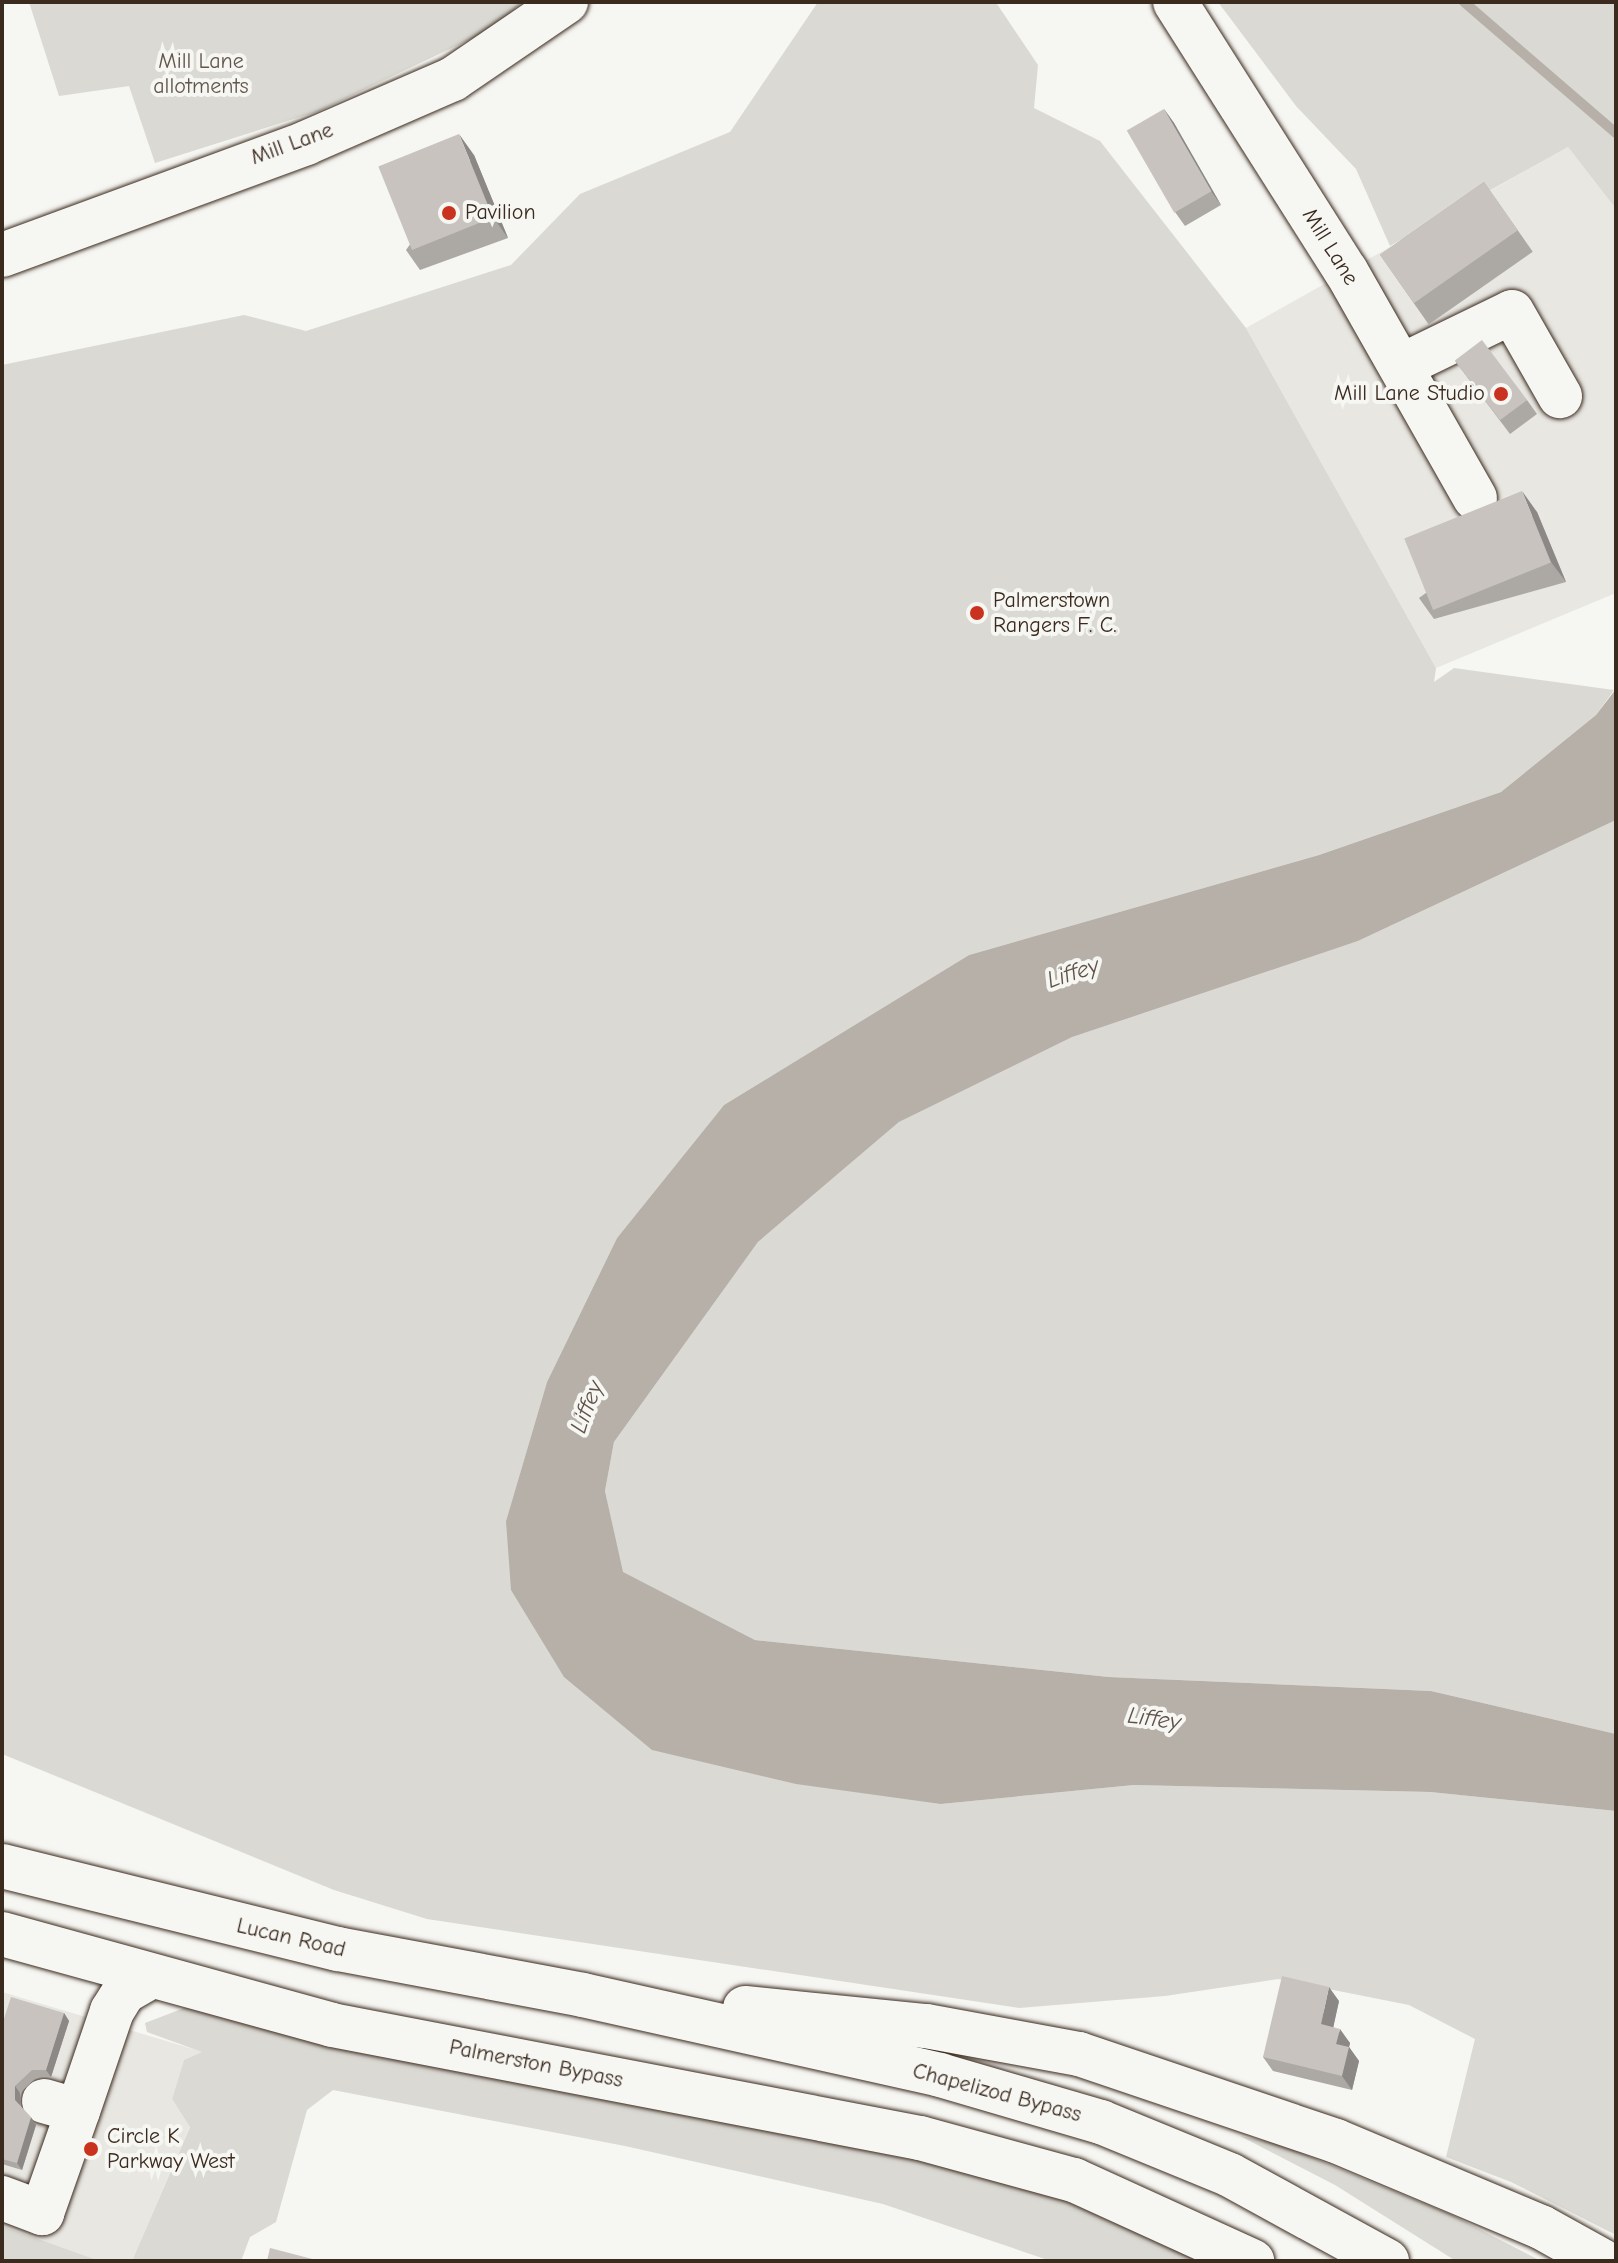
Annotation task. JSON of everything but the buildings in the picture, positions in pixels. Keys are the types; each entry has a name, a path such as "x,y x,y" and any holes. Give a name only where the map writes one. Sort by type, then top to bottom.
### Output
{"main road":[{"name":"Mill Lane","path":"2,255 306,143 453,79 566,2"},
{"name":"Mill Lane","path":"1175,2 1346,271 1475,498"},
{"path":"1401,366 1512,312 1560,396"},
{"name":"Lucan Road","path":"2,1866 338,1949 583,1995"},
{"name":"Palmerston Bypass","path":"2,1934 332,2025 920,2138 1074,2180 1252,2261"},
{"path":"2,2198 42,2213 61,2106 124,1992 150,1977"},
{"path":"583,1995 910,2024 1079,2054 1336,2141 1541,2227 1602,2261"},
{"name":"Chapelizod Bypass","path":"583,1995 940,2075 1101,2122 1230,2175 1387,2261"}],"shaded area":[{"path":"1568,147 1616,209 1616,593 1436,668 1246,328"},
{"name":"Circle K Parkway West","path":"2,1992 203,2052 184,2060 172,2099 190,2126 132,2261 100,2261 2,2226"}],"green space":[{"name":"Mill Lane allotments","path":"29,2 522,2 494,28 319,111 155,163 129,86 59,96"},
{"path":"818,2 997,4 1038,65 1034,108 1100,141 1246,328 1436,668 1434,682 1454,668 1614,690 1596,715 1501,792 1319,855 969,955 724,1105 617,1238 547,1382 506,1521 941,1804 1134,1785 1430,1792 1616,1811 1616,2235 1511,2182 1446,2157 1475,2039 1409,2005 1278,1979 1165,1996 1019,2008 427,1919 334,1890 2,1754 2,365 244,315 306,331 511,265 580,194 730,132"},
{"path":"1218,2 1616,2 1616,209 1568,147 1390,246 1356,169 1296,106"},
{"path":"1616,820 1616,1734 1431,1691 1109,1677 755,1640 622,1572 605,1491 614,1442 758,1242 899,1122 1079,1029 1358,941"},
{"path":"192,2005 908,2151 1071,2196 1212,2261 1051,2261 883,2204 625,2146 333,2090 307,2110 276,2222 250,2237 241,2261 132,2261 190,2127 172,2099 184,2060 202,2052 147,2032 145,2023"},
{"path":"1240,2136 1279,2144 1452,2215 1541,2261 1456,2261 1335,2185"},
{"path":"2,2226 100,2261 2,2261"}],"water":[{"name":"Liffey","path":"1616,689 1616,820 1358,941 1072,1037 899,1122 758,1242 614,1442 605,1491 623,1572 755,1640 1109,1677 1431,1691 1616,1734 1616,1811 1430,1792 1134,1785 941,1804 796,1784 652,1750 564,1677 511,1590 506,1521 547,1382 617,1238 724,1105 969,955 1319,855 1501,792 1596,715"}],"waterway":[{"path":"1464,2 1616,133"}],"place":[{"name":"Pavilion","path":"449,213"},
{"name":"Mill Lane Studio","path":"1501,394"},
{"name":"Palmerstown Rangers F. C.","path":"977,613"},
{"name":"Circle K Parkway West","path":"91,2149"}]}
